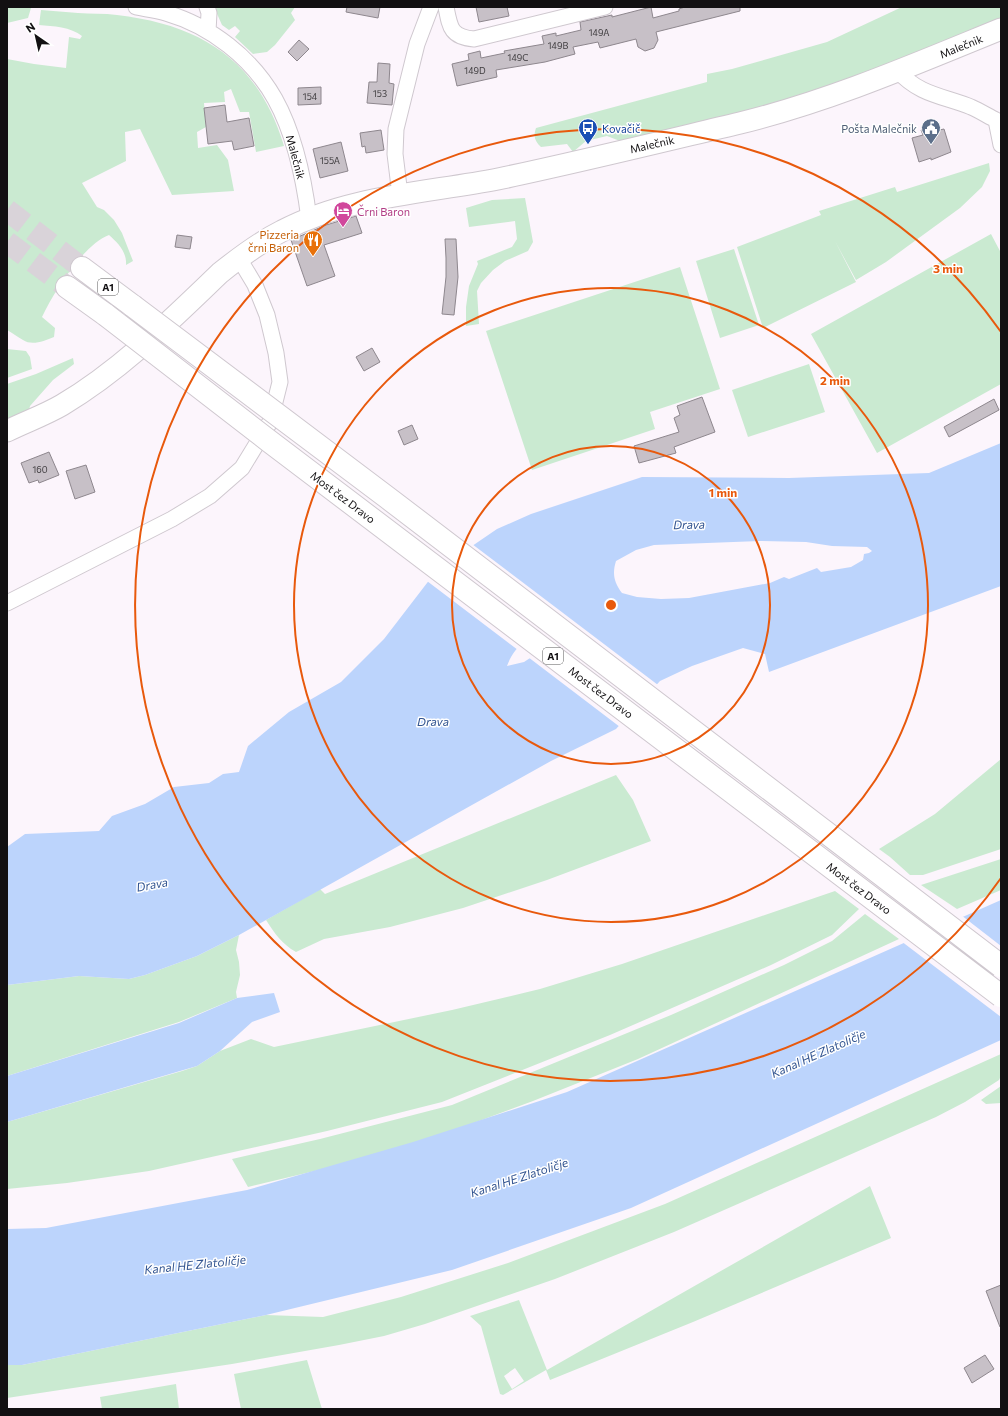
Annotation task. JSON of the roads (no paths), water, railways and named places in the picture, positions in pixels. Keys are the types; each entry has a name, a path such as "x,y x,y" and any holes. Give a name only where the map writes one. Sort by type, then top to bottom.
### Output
{"highway":[{"name":"A1","path":"82,268 388,498 1001,966"},
{"name":"Most čez Dravo","path":"67,287 106,315 275,446 1001,996"}],"street":[{"name":"Malečnik","path":"136,7 166,13 208,31 238,54 265,83 275,100 291,135 299,164 309,219 352,205 400,195 497,179 743,122 810,103 898,71 1001,29"},
{"path":"207,7 209,13 208,31"},
{"path":"400,195 395,154 396,129 417,44 431,7"},
{"path":"446,7 451,30 463,38 474,39 605,7"},
{"path":"898,71 906,81 923,90 972,107 996,120 1001,145"},
{"path":"7,431 61,405 85,390 123,363 237,259 272,237 309,219"},
{"path":"7,603 172,519 210,496 242,468 270,422 280,382 276,353 267,315 255,285 243,265 237,259"}],"water":[{"name":"Drava","path":"1001,443 1001,586 769,672 765,654 743,648 692,666 660,681 616,729 551,761 239,935 197,956 145,975 129,979 79,976 7,985 7,847 25,834 99,831 112,816 145,804 174,787 209,783 223,774 239,772 248,746 289,712 341,682 384,639 437,570 497,529 531,514 642,477 789,478 929,473","holes":["760,541 806,542 832,546 867,547 872,551 864,554 863,560 851,567 821,572 817,568 789,579 784,577 770,583 689,598 661,599 637,597 622,593 614,578 616,561 636,550 654,545","551,622 565,635 524,662 507,666 510,658 525,640"]},
{"name":"Kanal HE Zlatoličje","path":"1001,900 1001,1040 631,1208 452,1270 266,1315 22,1365 7,1365 7,1229 46,1228 247,1190 413,1142 567,1092"},
{"path":"274,993 280,1012 252,1022 220,1051 197,1066 7,1122 7,1076 179,1023 237,998"}],"tunnel":[{"path":"7,210 82,268"},
{"path":"7,242 67,287"}],"place":[{"name":"Kovačič","path":"588,145"},
{"name":"Pošta Malečnik","path":"931,145"},
{"name":"Črni Baron","path":"343,228"},
{"name":"Pizzeria črni Baron","path":"313,257"}]}
